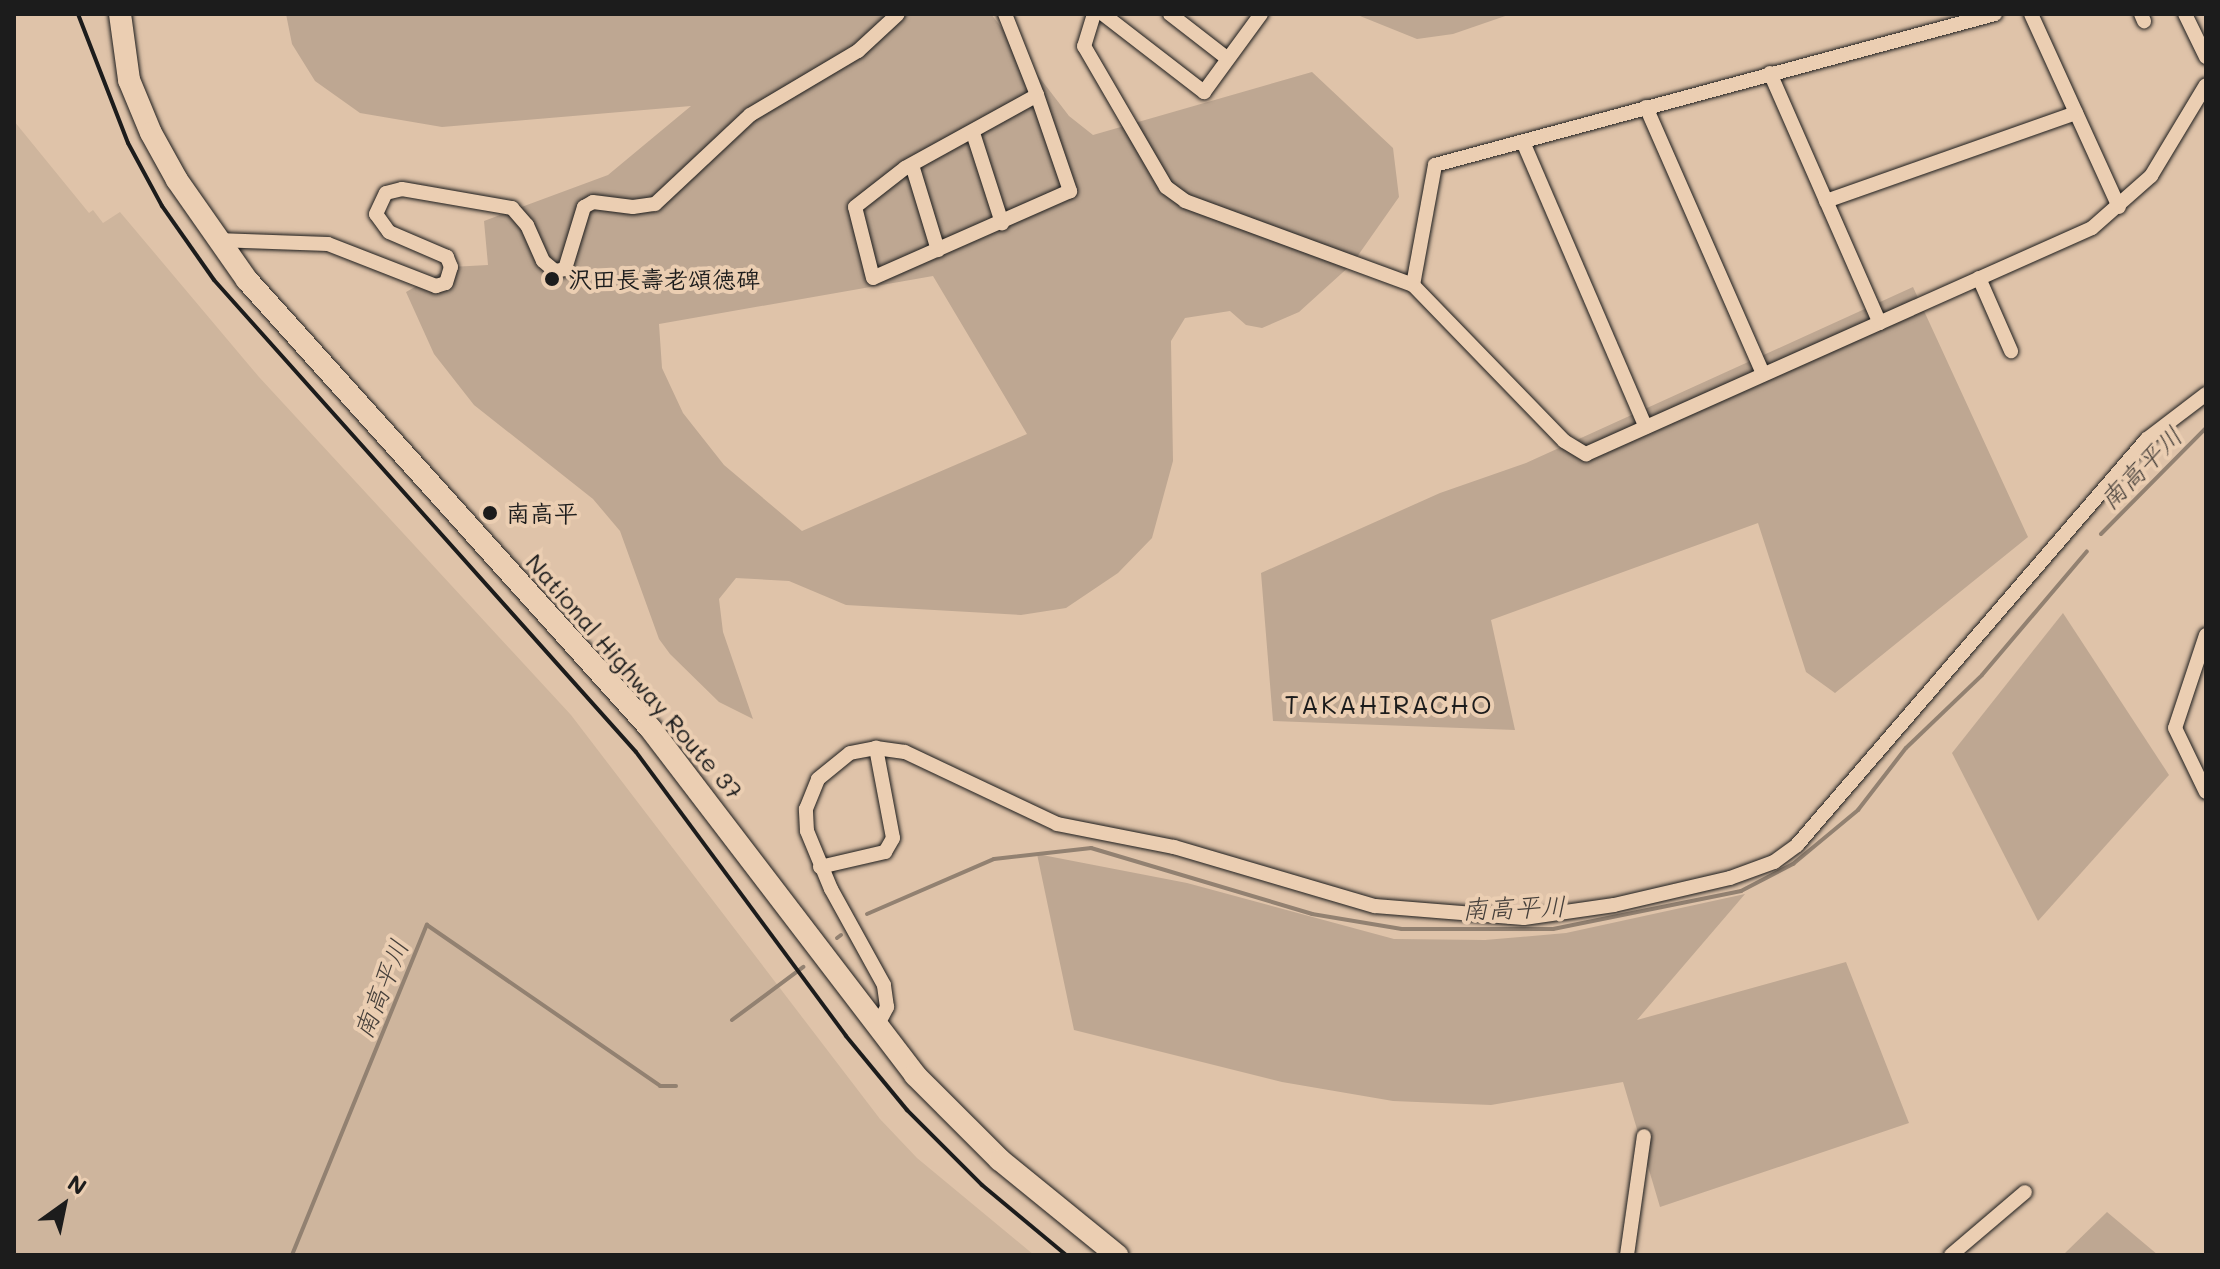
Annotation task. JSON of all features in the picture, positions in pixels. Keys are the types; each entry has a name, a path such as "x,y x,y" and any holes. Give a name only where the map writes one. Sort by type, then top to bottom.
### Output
{"highway":[{"name":"National Highway Route 37","path":"120,14 129,80 151,133 217,240 687,773 876,1028 952,1116 1117,1255"}],"street":[{"path":"217,240 328,244 436,286 446,283 451,267 447,257 389,232 376,214 386,193 402,189 512,208 527,225 543,261 555,271 565,269 584,207 593,202 633,207 655,204 750,115 858,51 898,14"},
{"path":"1005,14 1037,95 1070,191 873,278 855,207 912,165 1037,95"},
{"path":"1094,14 1084,46 1166,187 1185,201 1413,285 1578,453 1646,427 2092,228 2151,176 2206,85"},
{"path":"1103,14 1204,92 1256,16"},
{"path":"1170,14 1228,59"},
{"path":"1413,285 1435,165 1995,14"},
{"path":"2031,14 2119,207"},
{"path":"2185,14 2206,57"},
{"path":"1770,73 1880,323"},
{"path":"1646,107 1763,374"},
{"path":"1826,201 2076,113"},
{"path":"973,133 1002,223"},
{"path":"1523,142 1646,427"},
{"path":"912,165 938,250"},
{"path":"1979,278 2011,351"},
{"path":"876,1028 887,1007 884,985 820,867 807,831 810,794 841,757 876,748 932,762 1057,824 1174,847 1375,906 1524,918 1614,905 1730,878 1774,862 1797,845 2147,439 2206,394"},
{"path":"2206,635 2175,728 2206,792"},
{"path":"820,867 885,852 893,838 876,748"},
{"path":"1627,1255 1644,1136"},
{"path":"1951,1255 2025,1192"}],"shaded area":[{"path":"286,14 991,14 1069,116 1093,135 1312,72 1393,148 1399,197 1352,264 1299,312 1262,328 1246,325 1230,311 1185,318 1171,341 1173,461 1152,538 1118,573 1066,608 1021,615 846,605 789,581 736,578 719,599 723,632 753,719 719,702 670,654 659,639 620,531 593,499 474,405 434,354 406,292 451,267 488,265 484,221 608,175 691,106 442,127 360,113 315,81 292,44","holes":["933,276 1027,434 802,531 724,465 683,413 662,368 659,324"]},
{"path":"1355,14 1511,14 1453,34 1417,39"},
{"path":"14,121 89,213 93,210 103,223 120,212 259,377 571,715 880,1119 917,1158 1034,1255 14,1255"},
{"path":"1913,287 2028,537 1835,693 1806,672 1758,523 1491,620 1515,730 1273,721 1261,573 1440,493 1526,463"},
{"path":"2063,613 2169,775 2038,921 1952,753"},
{"path":"1037,854 1187,883 1394,939 1485,940 1566,933 1745,894 1637,1020 1846,962 1909,1123 1660,1207 1623,1082 1491,1105 1393,1101 1282,1082 1074,1030"},
{"path":"2107,1212 2158,1255 2063,1255"}],"waterway":[{"name":"南高平川","path":"2101,534 2206,428"},
{"name":"南高平川","path":"867,914 994,859 1091,848 1312,914 1402,929 1553,929 1741,891 1793,864 1858,810 1906,748 1982,675 2087,551"},
{"name":"南高平川","path":"292,1255 427,925 660,1086 676,1086"},
{"name":"南高平川","path":"837,938 841,935"},
{"name":"南高平川","path":"732,1020 803,967"}],"railway":[{"path":"78,14 128,143 162,206 214,280 636,752 846,1036 907,1110 982,1185 1066,1255"}],"place":[{"name":"沢田長壽老頌徳碑","path":"552,279"},
{"name":"南高平","path":"490,513"}],"district":[{"name":"TAKAHIRACHO","path":"1389,705"}]}
